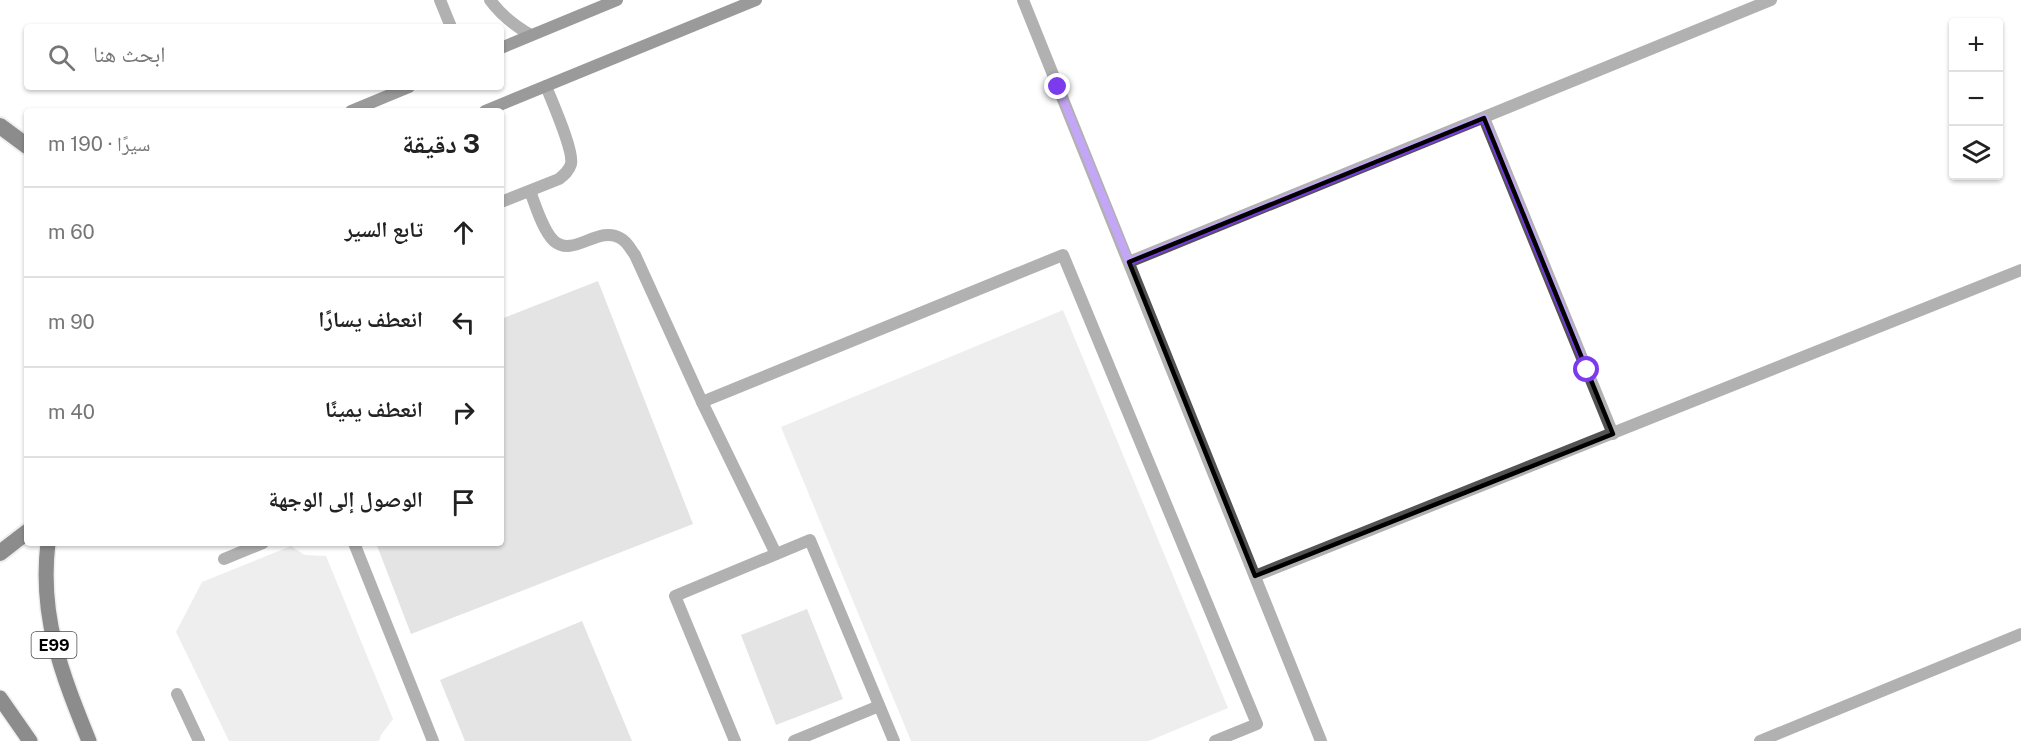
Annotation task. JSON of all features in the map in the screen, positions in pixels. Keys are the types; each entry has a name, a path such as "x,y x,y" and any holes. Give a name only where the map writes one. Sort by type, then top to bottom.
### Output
{"highway":[{"path":"0,126 24,144"},
{"path":"0,553 24,534"}],"main road":[{"path":"504,47 617,0"},
{"path":"492,108 756,0"},
{"path":"358,108 402,90"},
{"name":"E99","path":"48,546 47,609 52,640 61,671 89,741"},
{"path":"0,699 30,741"}],"street":[{"path":"440,0 450,24"},
{"path":"490,0 504,16 531,35"},
{"path":"1023,0 1321,741"},
{"path":"1129,262 1771,0"},
{"path":"504,201 559,179 571,166 570,150 546,86"},
{"path":"1484,118 1613,434"},
{"path":"530,190 546,229 555,242 569,246 598,236 609,236 620,237 629,246 776,554"},
{"path":"702,402 1063,255 1257,724 1215,741"},
{"path":"1255,576 2021,270"},
{"path":"735,741 675,597 810,540 894,741"},
{"path":"224,559 256,546"},
{"path":"355,546 433,741"},
{"path":"1760,741 2021,634"},
{"path":"177,694 199,741"},
{"path":"794,741 879,706"}],"highlighted area":[{"path":"1484,118 1613,434 1255,576 1129,262"}],"shaded area":[{"path":"1063,310 1228,708 1149,741 911,741 781,427"},
{"path":"291,546 305,555 326,556 393,719 379,741 229,741 176,632 202,582"}],"building":[{"path":"598,281 693,524 411,634 377,546 504,546 504,318"},
{"path":"807,609 843,699 776,725 741,635"},
{"path":"582,621 632,741 465,741 440,680"}],"route":[{"path":"1058,87 1129,262 1484,118 1587,370"}]}
